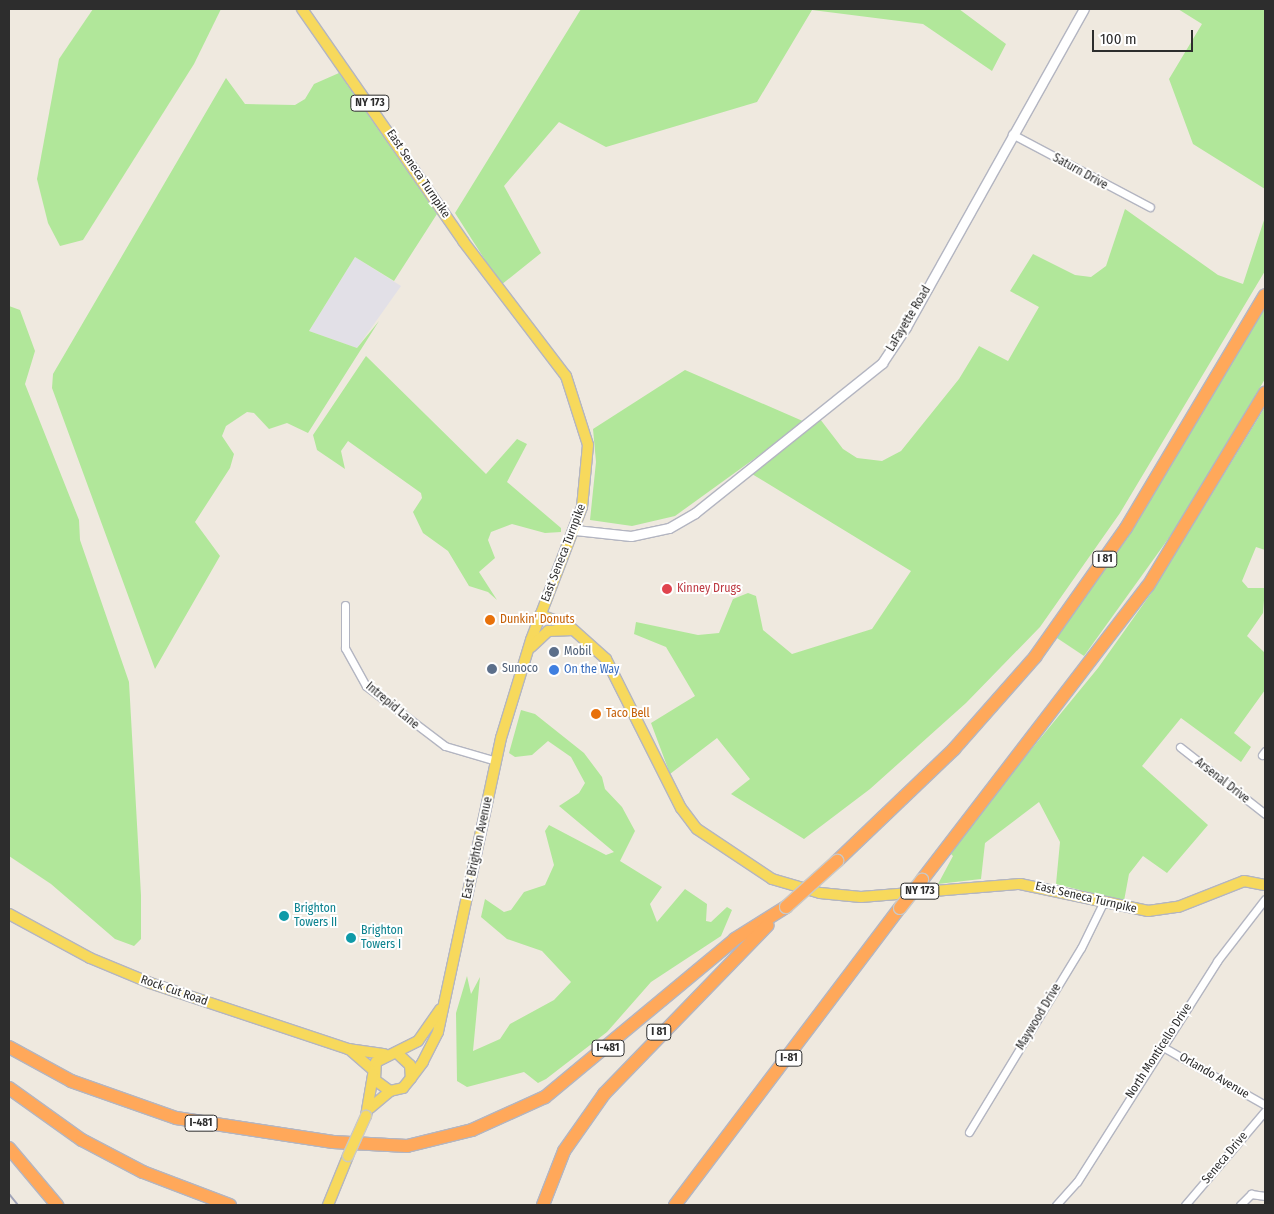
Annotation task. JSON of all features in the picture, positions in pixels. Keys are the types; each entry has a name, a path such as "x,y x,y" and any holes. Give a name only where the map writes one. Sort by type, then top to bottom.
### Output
{"highway":[{"name":"I 81","path":"544,1205 554,1174 604,1094 786,907 954,749 1035,657 1126,528 1265,295"},
{"name":"I-81","path":"675,1205 780,1072 970,813 1148,586 1265,393"},
{"name":"I-481","path":"9,1047 71,1081 176,1118 333,1142 407,1146 472,1130 545,1098 736,939 786,907"},
{"path":"683,1205 750,1120 780,1072"},
{"path":"9,1088 82,1140 143,1172 230,1205"},
{"path":"9,1148 57,1205"}],"main road":[{"name":"East Seneca Turnpike","path":"302,9 469,249 566,376 588,446 586,491 574,530 540,615 574,630 606,659 619,679 659,766 697,829 772,879 803,890 849,896 995,884 1055,889 1104,901 1162,911 1244,881 1265,885"},
{"name":"East Brighton Avenue","path":"410,1078 432,1046 496,760 527,651 540,615"},
{"path":"527,651 548,631 574,630"},
{"name":"Rock Cut Road","path":"9,914 90,958 150,983 348,1049 385,1054"},
{"path":"328,1205 368,1112 373,1072 385,1054 397,1053 418,1041 442,1006"},
{"name":"Rock Cut Road","path":"348,1049 373,1072"},
{"path":"368,1112 390,1091 403,1088 410,1078 410,1065 397,1053"},
{"path":"373,1072 379,1085 390,1091"}],"street":[{"name":"LaFayette Road","path":"574,530 630,536 670,528 695,513 866,377 906,327 1012,134 1084,9"},
{"name":"Saturn Drive","path":"1012,134 1150,207"},
{"name":"Intrepid Lane","path":"345,605 345,648 366,686 445,746 496,760"},
{"name":"Arsenal Drive","path":"1180,747 1265,814"},
{"name":"North Monticello Drive","path":"1056,1205 1077,1182 1217,961 1265,899"},
{"name":"Maywood Drive","path":"969,1132 1081,948 1104,901"},
{"name":"Orlando Avenue","path":"1163,1047 1265,1105"},
{"name":"Seneca Drive","path":"1185,1205 1265,1111"},
{"path":"1240,1205 1251,1194 1265,1196"}],"shaded area":[{"path":"355,257 401,286 357,348 309,331"}],"green space":[{"path":"93,9 221,9 194,64 83,240 60,246 48,223 37,179 59,59"},
{"path":"581,9 959,9 1006,44 992,71 923,24 812,10 757,102 606,147 559,122 504,186 541,253 501,285 455,213"},
{"path":"1178,9 1265,9 1265,189 1193,144 1169,79 1202,24"},
{"path":"339,73 437,214 394,281 355,257 309,331 357,348 379,321 308,433 287,423 269,429 254,413 247,412 226,426 222,436 234,454 230,468 195,522 220,556 155,669 52,388 53,374 226,78 245,104 295,105 305,99 314,84"},
{"path":"1125,209 1218,275 1243,284 1265,217 1265,271 1120,513 1040,627 966,703 870,789 804,839 731,794 750,779 717,738 670,774 651,723 695,696 666,647 634,634 636,622 698,635 719,633 733,599 748,593 756,596 763,630 792,654 872,629 911,571 752,474 820,419 843,449 857,458 882,461 901,451 959,379 979,346 1008,361 1039,307 1010,291 1033,254 1075,275 1091,277 1106,266"},
{"path":"9,306 20,310 35,351 25,384 79,520 80,540 129,682 141,895 141,939 134,946 115,939 51,884 9,856"},
{"path":"1265,308 1265,379 1176,528 1084,656 1054,636 1127,539"},
{"path":"366,356 486,474 517,439 527,444 507,482 561,528 561,532 545,533 512,524 491,532 488,540 495,558 479,572 497,600 488,592 469,586 448,551 423,533 413,512 422,498 421,493 348,441 341,451 345,469 317,450 313,435"},
{"path":"685,370 805,422 675,516 632,526 590,520 596,462 593,429"},
{"path":"1265,407 1265,550 1256,547 1242,581 1248,588 1265,588 1263,613 1247,636 1265,653 1265,690 1234,733 1251,747 1241,762 1181,718 1142,766 1208,825 1167,873 1143,856 1129,874 1124,901 1056,884 1060,842 1039,802 985,843 981,879 938,884 953,856 948,851 1098,668 1152,592"},
{"path":"521,710 535,714 584,753 602,777 605,789 622,807 635,831 620,861 662,887 650,904 657,922 685,889 707,904 706,921 711,922 727,907 732,910 721,936 651,982 607,1032 546,1079 538,1083 524,1072 467,1087 457,1081 456,1013 467,976 471,994 480,977 473,1051 500,1039 510,1024 554,1000 571,982 542,951 507,939 481,917 485,899 504,912 511,910 524,892 545,885 554,865 545,831 549,825 606,855 614,852 559,806 579,793 585,783 571,757 548,741 532,755 515,757 509,753"}],"railway":[{"path":"9,1194 18,1205"}],"place":[{"name":"Kinney Drugs","path":"667,589"},
{"name":"Dunkin' Donuts","path":"490,620"},
{"name":"Mobil","path":"554,652"},
{"name":"Sunoco","path":"492,669"},
{"name":"On the Way","path":"554,670"},
{"name":"Taco Bell","path":"596,714"},
{"name":"Brighton Towers II","path":"284,916"},
{"name":"Brighton Towers I","path":"351,938"}]}
